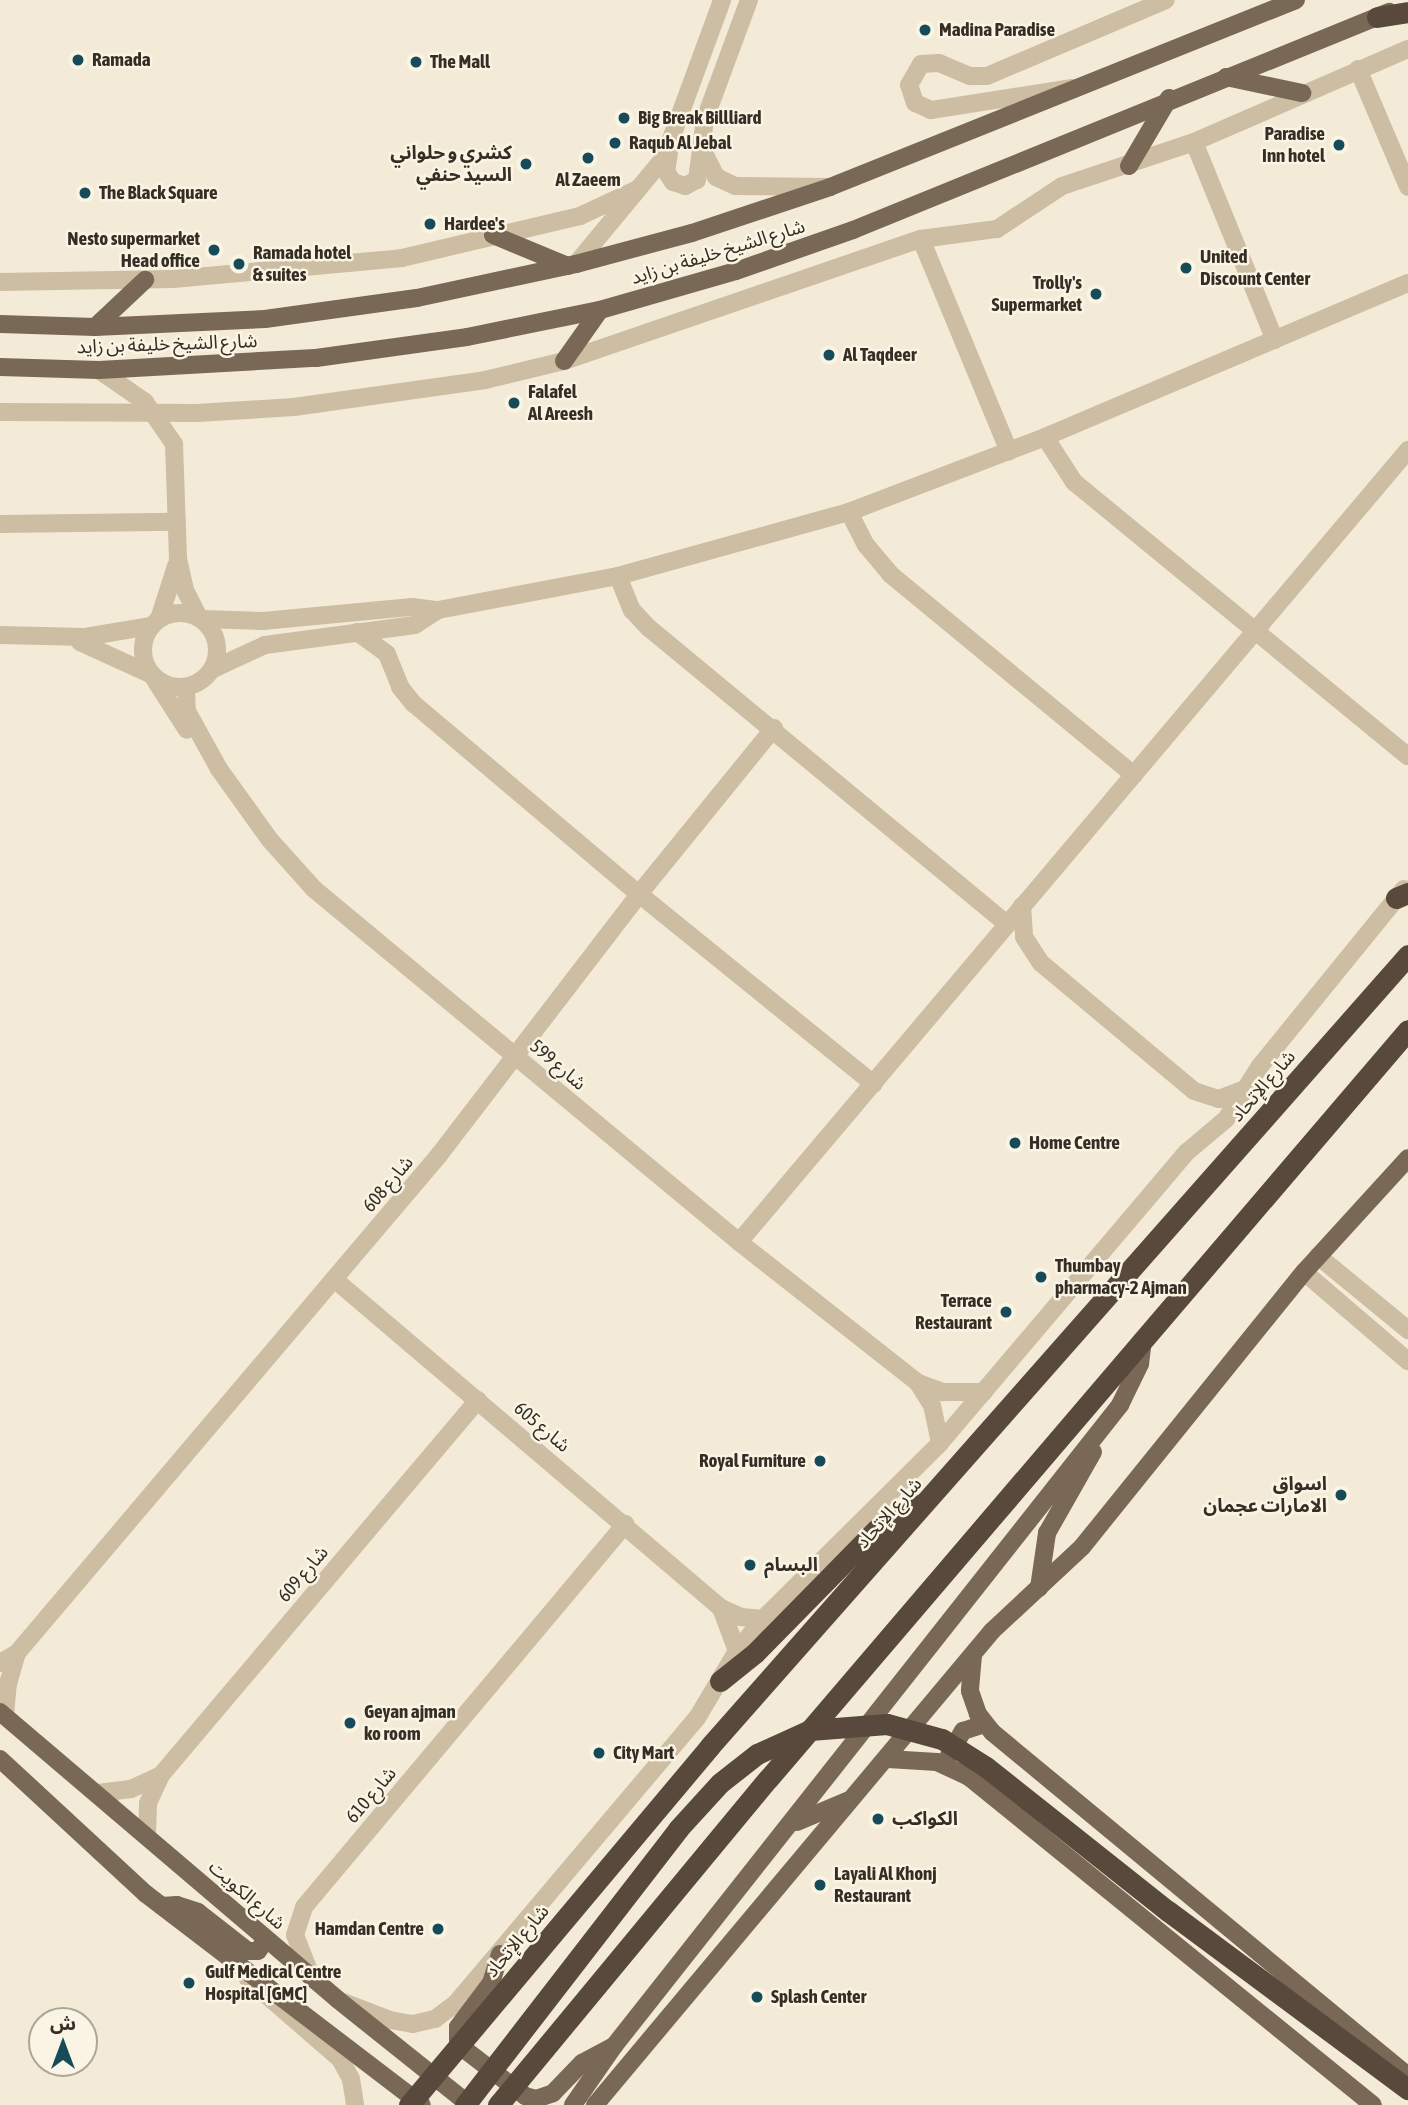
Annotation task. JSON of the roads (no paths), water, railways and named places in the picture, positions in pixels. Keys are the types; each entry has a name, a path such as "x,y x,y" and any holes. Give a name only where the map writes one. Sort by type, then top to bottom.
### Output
{"highway":[{"path":"1377,18 1408,12"},
{"name":"شارع الإتحاد","path":"410,2105 710,1746 930,1501 1408,955"},
{"path":"498,2105 768,1779 1408,1030"},
{"path":"720,1681 755,1653 876,1530 930,1501"},
{"path":"468,2105 678,1829 720,1783 757,1754 810,1731 887,1724 942,1739 986,1767 1200,1935 1408,2089"}],"main road":[{"name":"شارع الشيخ خليفة بن زايد","path":"0,324 95,327 188,324 341,310 572,265 692,233 830,187 1090,86 1296,0"},
{"name":"شارع الشيخ خليفة بن زايد","path":"0,367 99,370 240,364 379,350 600,310 736,271 853,230 1170,98 1377,18 1408,3"},
{"path":"1226,77 1302,93"},
{"path":"1129,166 1170,98"},
{"path":"493,236 572,265"},
{"path":"95,327 145,280"},
{"path":"564,361 600,310"},
{"path":"594,2105 850,1799 888,1759 972,1655 1082,1547 1304,1272 1408,1158"},
{"path":"573,2105 614,2046 794,1824 1102,1428 1135,1378 1143,1339"},
{"path":"1039,1588 1047,1533 1081,1478 1102,1428"},
{"path":"972,1655 970,1691 985,1724 1408,2076"},
{"name":"شارع الكويت","path":"3,1714 147,1834 337,1999 468,2105"},
{"path":"949,1766 957,1736 985,1724"},
{"path":"888,1759 913,1758 949,1766 1068,1856 1373,2105"},
{"path":"0,1759 162,1906 422,2105"},
{"path":"794,1824 850,1799"},
{"path":"162,1906 198,1912 248,1951 258,1951 266,1939"},
{"path":"500,1954 491,1983 458,2026 457,2039 464,2049 525,2096 536,2099 553,2093 582,2063 614,2046"}],"street":[{"path":"722,0 670,146 666,171 678,185 697,180 703,151 705,119 749,0"},
{"path":"1090,86 1020,93 932,110 915,103 909,85 921,64 939,63 970,76 987,76 1167,0"},
{"path":"0,412 197,413 390,395 564,361 920,239 997,229 1051,191 1194,142 1408,49"},
{"path":"1358,69 1408,187"},
{"path":"1194,142 1275,340"},
{"path":"572,265 638,189 670,146"},
{"path":"703,151 716,177 735,186 830,187"},
{"path":"0,282 145,280 353,265 588,214 638,189"},
{"path":"920,239 1009,452"},
{"path":"0,635 63,638 108,635 155,622 179,612 200,618 263,621 412,607 438,610 618,576 849,512 1009,452 1408,284"},
{"path":"99,370 156,413 174,443 178,559 185,590 218,648 213,670"},
{"path":"174,443 197,413"},
{"path":"1045,437 1073,482 1408,756"},
{"path":"739,1242 1408,450"},
{"path":"849,512 866,545 890,574 1133,775"},
{"path":"0,524 176,522"},
{"path":"153,676 142,645 155,622 178,559"},
{"path":"618,576 639,619 1007,924"},
{"path":"63,638 109,652 153,676 186,687 213,670 265,645 406,626 424,621 438,610"},
{"path":"393,666 396,645 406,626"},
{"path":"356,632 379,645 393,666 400,687 414,704 639,894 874,1084"},
{"name":"شارع 599","path":"153,676 179,719 206,746"},
{"name":"شارع 599","path":"186,687 187,711 206,746 250,814 314,889 739,1242 918,1383 943,1392 985,1392"},
{"name":"شارع 608","path":"0,1663 18,1653 334,1279 516,1057 639,894 774,729"},
{"path":"337,1999 402,2023 425,2022 456,2003 697,1718 737,1651 763,1619 940,1443 1187,1152 1226,1119 1243,1090 1404,891"},
{"path":"1022,906 1024,937 1041,963 1194,1091 1219,1099 1243,1090"},
{"path":"1318,1256 1408,1330"},
{"path":"1304,1272 1408,1361"},
{"name":"شارع 605","path":"334,1279 721,1608 741,1617 763,1619"},
{"path":"1333,1297 1348,1280"},
{"name":"شارع 599","path":"918,1383 932,1405 940,1443"},
{"name":"شارع 609","path":"147,1834 148,1803 161,1775 478,1400"},
{"name":"شارع 610","path":"311,1976 295,1935 304,1907 625,1524"},
{"name":"شارع 605","path":"721,1608 737,1651"},
{"name":"شارع 608","path":"3,1714 8,1684 18,1653"},
{"path":"0,1775 25,1782"},
{"name":"شارع 609","path":"98,1793 131,1789 161,1775"},
{"path":"232,1960 265,1996 340,2059 351,2079 355,2105"}],"place":[{"name":"Madina Paradise","path":"925,30"},
{"name":"Ramada","path":"78,60"},
{"name":"The Mall","path":"416,62"},
{"name":"Big Break Billliard","path":"624,118"},
{"name":"Raqub Al Jebal","path":"615,143"},
{"name":"Paradise Inn hotel","path":"1339,145"},
{"name":"Al Zaeem","path":"588,158"},
{"name":"كشري و حلواني السيد حنفي","path":"526,164"},
{"name":"The Black Square","path":"85,193"},
{"name":"Hardee's","path":"430,224"},
{"name":"Nesto supermarket Head office","path":"214,250"},
{"name":"Ramada hotel & suites","path":"239,264"},
{"name":"United Discount Center","path":"1186,268"},
{"name":"Trolly's Supermarket","path":"1096,294"},
{"name":"Al Taqdeer","path":"829,355"},
{"name":"Falafel Al Areesh","path":"514,403"},
{"name":"Home Centre","path":"1015,1143"},
{"name":"Thumbay pharmacy-2 Ajman","path":"1041,1277"},
{"name":"Terrace Restaurant","path":"1006,1312"},
{"name":"Royal Furniture","path":"820,1461"},
{"name":"اسواق الامارات عجمان","path":"1341,1495"},
{"name":"البسام","path":"750,1565"},
{"name":"Geyan ajman ko room","path":"350,1723"},
{"name":"City Mart","path":"599,1753"},
{"name":"الكواكب","path":"878,1819"},
{"name":"Layali Al Khonj Restaurant","path":"820,1885"},
{"name":"Hamdan Centre","path":"438,1929"},
{"name":"Gulf Medical Centre Hospital [GMC]","path":"189,1983"},
{"name":"Splash Center","path":"757,1997"}]}
